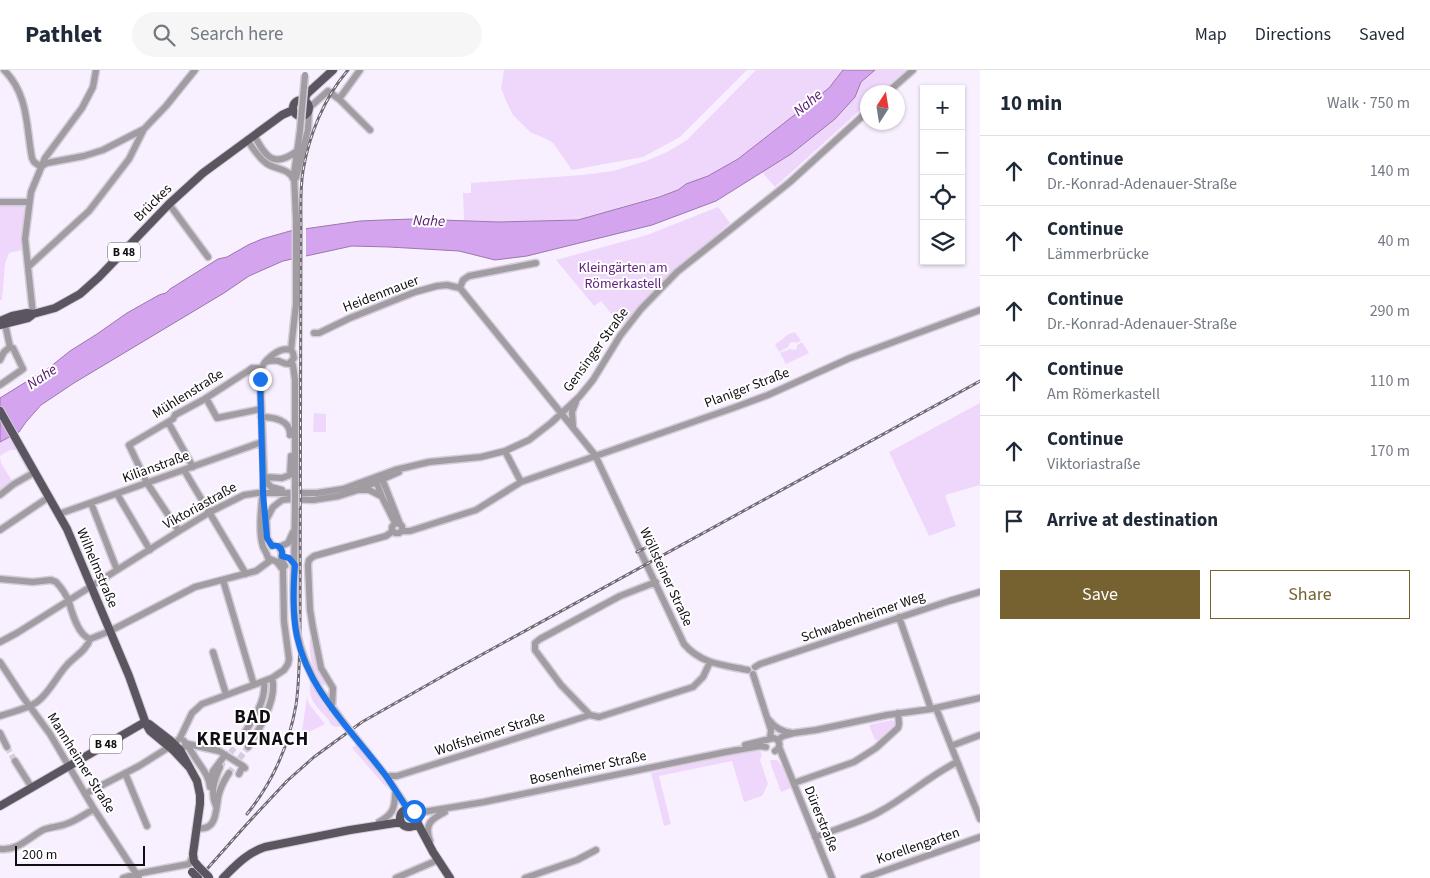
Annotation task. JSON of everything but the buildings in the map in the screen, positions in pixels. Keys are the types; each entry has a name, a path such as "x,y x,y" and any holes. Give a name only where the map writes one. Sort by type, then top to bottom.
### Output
{"main road":[{"path":"307,107 299,101 295,103 293,110 296,115 306,115 307,107 307,94 333,70"},
{"name":"Brückes","path":"1,322 28,318 34,314 54,308 80,294 94,282 169,204 203,173 246,140 282,115 293,110"},
{"name":"Brückes","path":"1,322 12,316 27,313 34,314"},
{"name":"Wilhelmstraße","path":"0,410 59,514 73,543 136,692 150,731 182,752 197,781 200,790 200,800 191,860 196,872"},
{"name":"B 48","path":"0,806 146,721"},
{"path":"368,827 414,811 417,830 450,876"},
{"path":"403,814 404,826 416,820"},
{"path":"223,878 256,850 368,827 403,814"},
{"path":"196,872 210,878"}],"street":[{"path":"4,70 13,79 21,95 32,158 41,167"},
{"path":"34,314 25,239 31,192 45,158 82,108 93,87 96,70"},
{"path":"28,266 89,211 129,159 144,129 196,70"},
{"path":"339,99 360,70"},
{"path":"896,85 913,70"},
{"path":"286,363 279,357 286,350 295,321 296,227 294,181 305,72"},
{"path":"294,181 299,171 308,129 307,107 328,91 339,99 370,130"},
{"name":"Gensinger Straße","path":"263,493 296,490 316,494 343,489 429,462 481,457 530,440 579,398 635,316 677,272 790,182 860,118"},
{"path":"41,167 47,163 84,156 103,150 144,129"},
{"path":"254,135 264,152 272,158 283,158 297,151"},
{"path":"246,140 265,162 287,171 292,175 294,181"},
{"path":"0,202 29,202"},
{"path":"169,204 208,257"},
{"path":"536,263 469,276 463,280 460,288 595,455"},
{"name":"Heidenmauer","path":"314,333 319,333 350,318 415,292 447,285 460,288"},
{"name":"Planiger Straße","path":"330,683 321,668 312,628 308,565 309,560 314,556 386,536 393,531 397,534 402,531 410,531 476,510 521,482 768,395 850,358 980,310"},
{"path":"0,384 23,369 13,348 10,347 1,322"},
{"path":"0,360 4,352 10,347"},
{"path":"286,350 294,356 286,363"},
{"path":"263,365 286,350"},
{"path":"263,365 273,360 293,365 295,380 296,490 293,610 297,638 306,664 320,691 373,761 395,794 403,814"},
{"path":"263,365 261,409 264,477 261,505 262,536 267,556 277,559 289,558 295,567"},
{"name":"Mühlenstraße","path":"147,483 129,445 252,368 263,365"},
{"path":"206,398 217,418 261,409"},
{"path":"573,427 571,420 572,412 579,398"},
{"path":"551,399 555,413 551,423"},
{"path":"261,417 279,419 291,430 290,435"},
{"path":"168,422 193,467"},
{"name":"Kilianstraße","path":"59,514 262,442"},
{"path":"578,462 588,454 588,446"},
{"path":"505,450 521,482"},
{"name":"Wöllsteiner Straße","path":"595,455 684,644 699,658 752,670"},
{"path":"264,477 282,478 290,475 291,456"},
{"path":"184,470 246,574"},
{"path":"0,495 35,472"},
{"path":"264,477 271,487 296,490"},
{"path":"251,493 264,477"},
{"path":"378,478 382,497 397,523 402,526 402,531"},
{"path":"378,478 397,523"},
{"name":"Gensinger Straße","path":"266,520 273,507 282,500 326,498 358,490 378,478"},
{"path":"147,483 179,531"},
{"path":"358,490 369,490 382,497"},
{"name":"Viktoriastraße","path":"0,642 210,512 237,498 251,493 263,493"},
{"path":"263,493 267,538 272,546"},
{"path":"117,494 150,550"},
{"path":"0,530 49,497"},
{"path":"90,503 117,570"},
{"path":"393,531 392,527 397,523"},
{"path":"267,552 268,548 272,546 279,547 289,542 295,526"},
{"path":"0,716 40,699 67,665 86,647 90,639 110,631 195,587 259,570 277,559 282,552 279,547"},
{"path":"85,794 152,759 180,738 183,728 192,713 206,701 272,678 284,670 289,659 284,621 286,572 277,559"},
{"path":"0,579 33,582 54,581 58,584 68,601 82,634 90,639"},
{"path":"223,580 254,685"},
{"path":"590,715 561,685 541,659 535,650 535,643 620,596 656,582"},
{"name":"Schwabenheimer Weg","path":"752,670 760,664 980,592"},
{"path":"899,617 932,707 980,819"},
{"path":"213,652 226,694"},
{"name":"Mannheimer Straße","path":"0,662 28,705 50,734 94,809 138,876"},
{"name":"Wolfsheimer Straße","path":"386,776 397,776 590,715 599,718 693,687 703,677 710,662"},
{"path":"752,670 770,721 774,743"},
{"path":"248,747 258,732 270,704 273,692 272,678"},
{"path":"240,741 261,702 264,681"},
{"path":"320,691 325,694 328,692 330,690 330,683"},
{"path":"330,683 334,688 332,708"},
{"name":"Bosenheimer Straße","path":"932,707 980,694"},
{"name":"Bosenheimer Straße","path":"726,752 754,743 774,743 783,736 794,733 980,698"},
{"path":"261,702 266,700 270,704"},
{"path":"794,783 854,762 876,748 898,728 898,713"},
{"path":"770,721 783,732 794,733"},
{"name":"Bosenheimer Straße","path":"416,820 455,808 774,743 816,730"},
{"path":"0,733 6,747"},
{"path":"950,746 980,735"},
{"name":"Dürerstraße","path":"774,743 789,770 832,878"},
{"path":"228,755 213,771 209,785 207,776 185,744 219,751 228,755 244,767 239,774"},
{"path":"15,761 32,788"},
{"path":"373,761 391,784 403,814"},
{"path":"815,837 880,811 935,773 957,762"},
{"path":"196,828 209,826 215,816 216,795 214,782 220,768"},
{"path":"216,795 229,772"},
{"path":"125,773 147,826"},
{"path":"391,784 392,780 397,776"},
{"path":"378,822 392,812 395,794"},
{"name":"Bosenheimer Straße","path":"416,820 423,816 455,808"},
{"path":"0,849 15,847 45,829 74,821 94,809"},
{"path":"433,852 427,834 428,826 431,820 445,812"},
{"path":"198,819 206,820 215,816"},
{"name":"Korellengarten","path":"864,878 980,837"},
{"path":"525,878 577,860 596,850"},
{"path":"123,878 138,876 191,860"},
{"path":"396,878 438,860"}],"green space":[{"path":"504,70 747,70 680,137 643,157 572,170 553,143 530,132 513,115 501,88"},
{"path":"756,70 843,70 829,88 738,159 708,176 686,184 678,190 578,220 464,221 463,193 471,193 471,183 613,171 646,161 667,152 687,140"},
{"path":"875,70 906,70 889,85 860,85 860,110 775,187 762,172 791,154 855,97 861,82"},
{"path":"0,206 26,206 22,237 23,250 9,253 5,264 2,300 0,300"},
{"name":"Kleingärten am Römerkastell","path":"718,207 730,223 670,276 621,326 601,301 594,306 556,260 647,235"},
{"path":"795,332 801,341 790,343 788,347 779,352 775,344"},
{"path":"802,342 809,353 786,364 780,353 790,349 795,350 797,345"},
{"path":"980,403 980,485 945,495 956,526 929,536 889,452"},
{"path":"314,413 326,414 326,432 313,432"},
{"path":"11,437 32,471 28,473 16,450 10,450 0,456 0,442"},
{"path":"0,456 1,463 14,484 0,495"},
{"path":"310,637 321,673 327,683 323,686 312,663"},
{"path":"310,682 341,726 336,727 332,725 314,703 310,694"},
{"path":"307,697 309,704 325,724 307,733 302,731"},
{"path":"892,720 895,722 894,726 878,740 875,740 869,725"},
{"path":"356,745 360,748 386,787 352,748"},
{"path":"759,748 762,755 760,760 768,784 762,796 744,802 732,761 659,776 671,824 664,826 651,773"},
{"path":"770,760 777,760 791,788 781,792"}],"water":[{"name":"Nahe","path":"843,70 875,70 861,82 855,97 835,119 791,154 716,201 652,225 527,256 495,260 459,251 352,246 283,261 249,276 74,383 41,405 19,432 0,442 0,398 50,367 70,351 127,313 166,293 218,259 227,257 248,245 290,231 360,221 413,219 498,222 578,220 659,197 708,176 738,159 829,88"}],"pier":[{"path":"306,226 306,258 300,260 299,258 299,260 292,262 292,228"}],"tunnel":[{"path":"220,767 239,741"},
{"path":"7,747 15,761"},
{"path":"229,773 248,747"}],"railway":[{"path":"247,814 264,790 278,763 289,735 296,705 300,643 301,185 309,144 319,118 339,81 348,70"},
{"path":"199,878 287,781 314,757 362,722 980,381"},
{"path":"637,552 649,546"}],"district":[{"name":"BAD KREUZNACH","path":"253,728"}],"route":[{"path":"260,379 263,493 267,538 272,546 276,545 281,548 282,556 287,556 295,565 293,610 302,656 321,693 386,776 405,805 414,811"}]}
